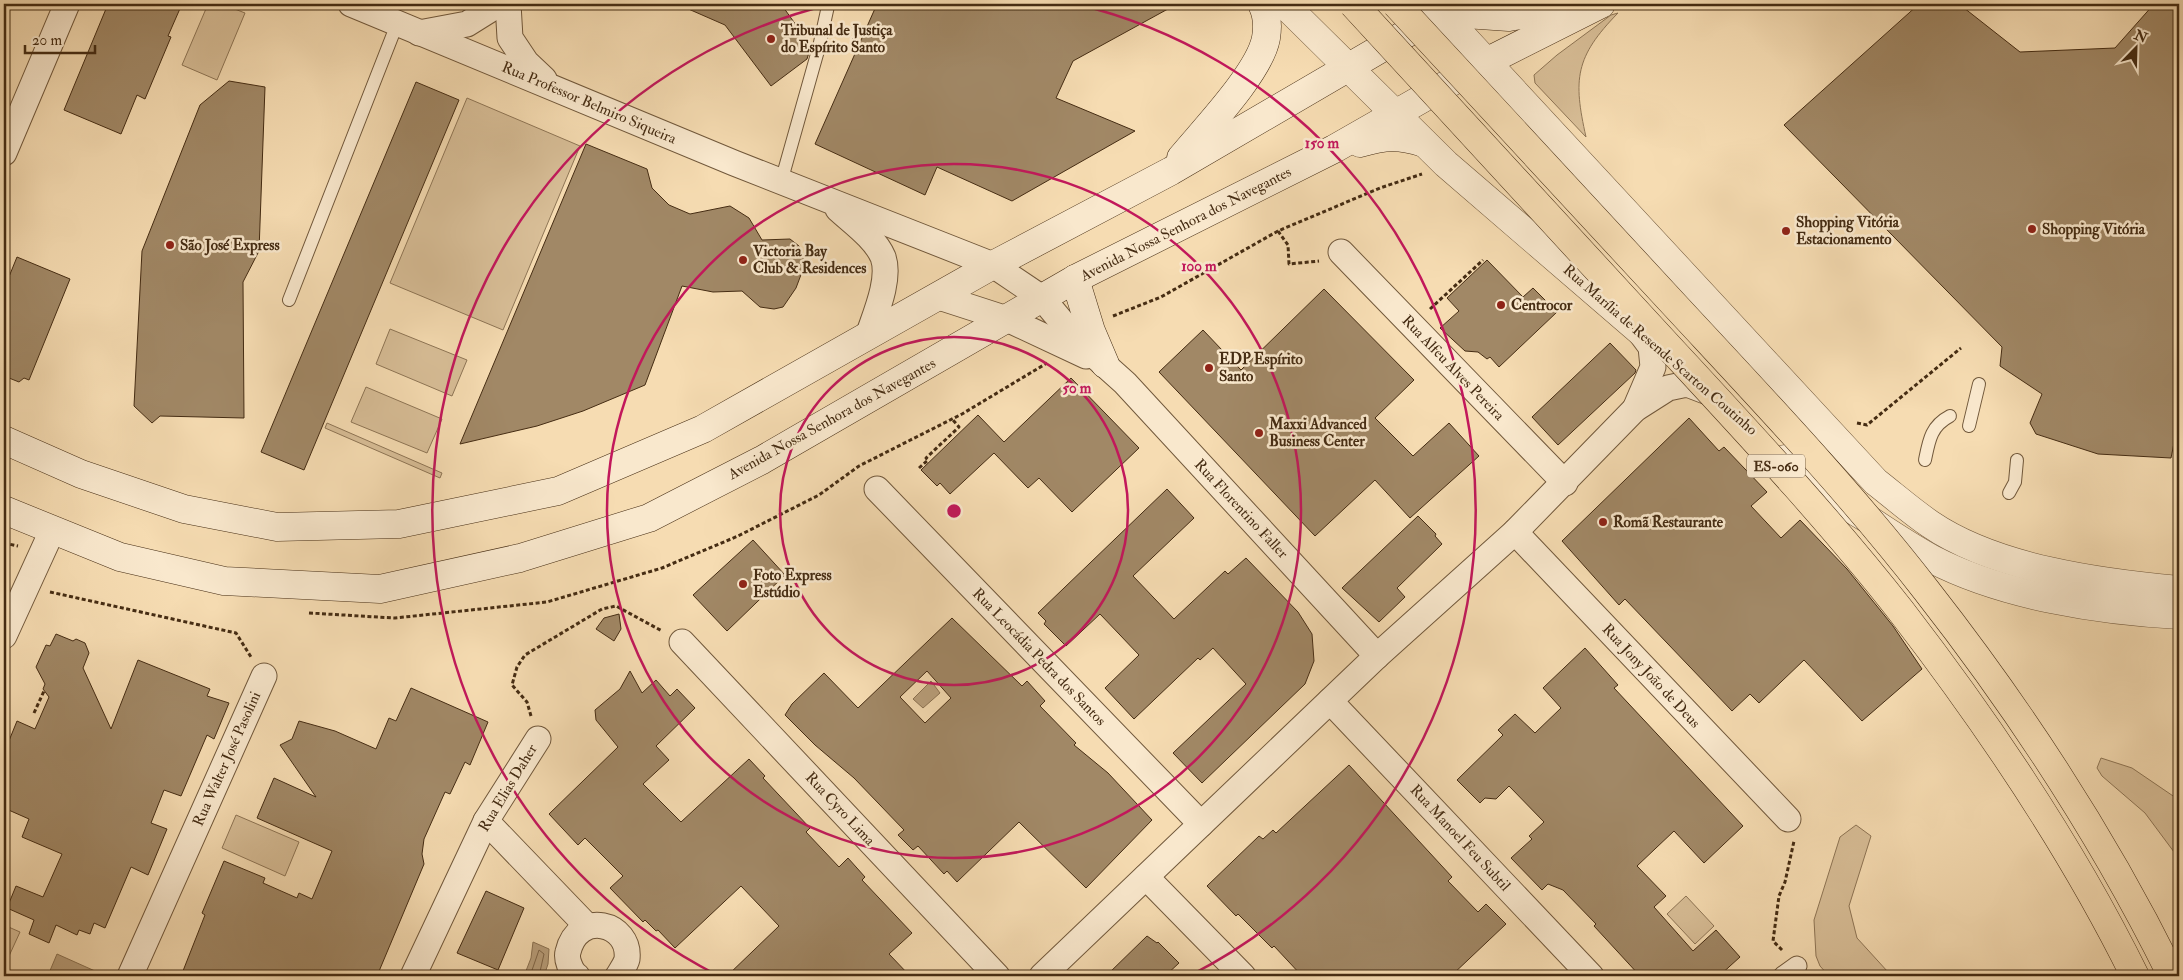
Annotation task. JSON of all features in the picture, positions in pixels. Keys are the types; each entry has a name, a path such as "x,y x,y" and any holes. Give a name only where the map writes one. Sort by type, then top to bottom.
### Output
{"main road":[{"path":"1171,171 1255,64 1266,39 1267,13 1262,4"},
{"name":"Rua Marília de Resende Scarton Coutinho","path":"1284,4 1397,114 1424,143 1713,394 1811,484 1933,559 1979,579 2067,602 2179,615"},
{"name":"ES-060","path":"1353,4 1730,413 1900,610 1971,708 2036,804 2098,906 2135,976"},
{"path":"1383,4 1449,8 1509,17 1586,4"},
{"name":"ES-060","path":"1396,4 1754,391 1926,590 2064,786 2127,890 2172,976"},
{"name":"Avenida Nossa Senhora dos Navegantes","path":"4,510 52,532 120,557 224,581 380,589 520,558 649,518 762,460 1075,279 1334,149 1488,62 1601,4"},
{"path":"4,440 81,474 184,508 277,527 400,524 558,492 703,429 993,265 1171,171 1350,68 1449,8"},
{"path":"1449,8 1488,62 1876,482 1931,525 1977,548 2021,565 2071,575 2179,590"},
{"path":"1334,149 1386,136 1402,136 1424,143"},
{"path":"1075,279 1091,330 1105,364"}],"street":[{"path":"4,154 67,4"},
{"name":"Rua Professor Belmiro Siqueira","path":"351,4 781,182 993,265"},
{"path":"408,28 468,24 499,4"},
{"path":"508,4 510,38 526,62 554,88"},
{"name":"Rua Professor Belmiro Siqueira","path":"828,200 869,238 883,257 885,282 868,336"},
{"name":"Rua Alfeu Alves Pereira","path":"1342,252 1566,483"},
{"name":"Rua Florentino Faller","path":"993,265 1042,298 1076,340 1105,364 1377,656"},
{"name":"Rua Florentino Faller","path":"939,297 1007,320 1105,364"},
{"path":"1635,410 1653,367 1651,347 1637,328"},
{"path":"1042,976 1377,656 1515,532 1566,483 1635,410 1668,388 1687,384 1713,394"},
{"name":"Rua Leocádia Pedra dos Santos","path":"877,489 1201,824"},
{"path":"4,636 52,532"},
{"name":"Rua Jony João de Deus","path":"1515,532 1788,819"},
{"name":"Rua Cyro Lima","path":"682,642 998,976"},
{"name":"Rua Walter José Pasolini","path":"130,976 264,676"},
{"name":"Rua Manoel Feu Subtil","path":"1330,701 1591,976"},
{"name":"Rua Elias Daher","path":"413,976 486,821 538,739"},
{"path":"486,821 587,926"},
{"path":"1146,877 1243,976"},
{"path":"577,976 574,974 567,957 571,939 587,926 602,925 612,928 620,936 625,945 629,971"}],"lane":[{"path":"781,182 786,137 819,47 828,6"},
{"path":"288,300 408,28"},
{"path":"1969,426 1979,384"},
{"path":"1925,460 1933,429 1950,416"},
{"path":"2009,493 2015,482 2017,460"}],"path":[{"path":"1278,231 1288,245 1289,264 1313,263 1342,252"},
{"path":"1412,326 1483,260"},
{"path":"1867,425 1961,348"},
{"path":"919,468 928,460 926,458 959,428 952,419"},
{"name":"Rua Walter José Pasolini","path":"26,587 236,633 264,676"},
{"name":"Rua Elias Daher","path":"538,739 527,702 512,684 516,667 526,656 602,609 616,606 682,642"},
{"path":"34,713 44,691"},
{"path":"1773,941 1779,896 1785,882 1794,842 1788,819"}],"shaded area":[{"path":"208,4 222,4 245,13 217,80 182,65"},
{"path":"1618,13 1593,43 1581,70 1579,99 1586,137 1535,83 1534,75 1557,55 1611,15"},
{"path":"467,98 580,146 503,330 390,283"},
{"path":"390,329 467,360 452,396 376,364"},
{"path":"366,387 442,419 427,453 351,422"},
{"path":"327,423 442,473 440,478 325,428"},
{"path":"2101,758 2132,768 2179,800 2179,862 2177,856 2145,813 2102,776 2097,768"},
{"path":"236,815 299,842 285,876 222,848"},
{"path":"1856,825 1871,836 1849,906 1857,938 1888,972 1898,976 1829,976 1820,966 1816,956 1814,920 1840,837"},
{"path":"1686,896 1714,926 1695,944 1667,914"},
{"path":"4,925 20,932 4,967"}],"water":[{"path":"931,681 940,693 923,708 913,699"},
{"path":"533,942 549,949 548,964 544,976 524,976 531,958"},
{"path":"57,954 95,971 93,976 56,976 49,973"}],"building":[{"path":"108,4 182,4 168,36 171,37 145,99 137,95 121,134 64,110"},
{"name":"Tribunal de Justiça do Espírito Santo","path":"677,4 781,4 811,46 807,59 771,86 725,25"},
{"path":"877,4 1177,4 1073,61 1056,98 1135,131 1012,201 937,167 925,195 815,144"},
{"name":"Shopping Vitória","path":"1919,4 1959,4 2020,52 2115,48 2154,4 2179,4 2179,438 2175,438 2171,458 2098,454 2036,434 2030,423 2042,394 2000,366 2002,347 1784,125"},
{"path":"229,81 265,87 259,251 243,282 244,418 160,416 152,423 134,406 142,251 200,105"},
{"path":"416,82 459,100 304,470 261,452"},
{"path":"586,144 647,169 652,188 669,205 690,214 730,206 749,218 762,240 790,239 799,246 804,257 802,272 796,288 783,307 774,309 760,307 742,291 713,292 682,286 645,385 583,411 537,426 460,444"},
{"path":"17,257 70,279 29,380 24,378 19,382 4,376 4,289"},
{"name":"Centrocor","path":"1487,260 1523,297 1533,288 1557,312 1499,367 1490,357 1487,359 1478,352 1465,351 1440,328 1459,311 1447,298"},
{"path":"1324,289 1414,380 1375,418 1413,456 1449,423 1479,456 1410,518 1375,480 1315,536 1159,372 1203,330 1241,370"},
{"path":"1610,343 1636,370 1635,373 1558,445 1532,417"},
{"path":"1071,378 1139,448 1072,512 1039,478 1028,488 994,453 950,494 940,483 937,486 921,470 978,415 1004,442"},
{"path":"1689,418 1719,451 1724,447 1767,492 1751,506 1781,538 1800,520 1847,569 1893,626 1922,669 1862,721 1804,660 1759,703 1750,694 1732,711 1625,599 1619,605 1562,541"},
{"path":"1167,489 1194,518 1133,576 1174,619 1225,571 1228,574 1246,558 1298,612 1312,634 1314,661 1305,684 1202,783 1173,753 1246,684 1213,648 1200,660 1198,658 1134,719 1105,688 1139,655 1100,614 1066,646 1044,624 1046,621 1038,613"},
{"path":"1418,516 1436,534 1435,536 1442,544 1397,588 1405,597 1379,622 1342,588"},
{"name":"Foto Express Estúdio","path":"753,540 785,575 727,631 693,595"},
{"path":"619,614 621,629 614,641 596,629 604,618"},
{"path":"952,618 1022,686 1027,681 1045,701 1040,706 1076,743 1074,745 1108,773 1152,820 1086,888 1019,822 957,882 947,871 944,874 918,846 913,850 898,835 904,830 854,778 815,745 785,715 792,704 824,673 858,708","holes":["927,671 951,698 925,723 900,697"]},
{"path":"56,634 73,641 76,639 85,643 89,653 83,668 111,729 138,660 210,689 207,696 229,703 214,739 207,735 181,796 164,790 151,823 167,829 148,875 131,867 105,928 94,923 90,934 79,930 77,935 56,925 49,943 29,934 34,920 7,908 16,886 43,897 62,854 22,837 29,819 4,808 4,753 17,721 35,729 49,697 43,689 45,684 36,667 46,645 50,646"},
{"path":"1585,648 1618,685 1614,688 1743,826 1704,863 1674,831 1637,866 1666,896 1654,907 1693,951 1716,930 1740,957 1719,976 1640,976 1594,926 1596,924 1563,890 1548,884 1542,890 1511,858 1532,839 1529,836 1544,822 1509,786 1496,799 1485,798 1480,803 1457,780 1503,735 1498,730 1515,714 1535,733 1561,708 1543,688"},
{"path":"630,671 642,693 656,680 670,696 677,689 695,708 656,746 669,760 643,784 681,822 749,759 765,776 763,778 810,828 806,832 839,867 848,858 865,877 862,880 912,933 889,954 910,976 727,976 779,926 741,886 675,948 658,930 656,931 645,920 643,922 610,888 623,876 585,838 578,845 549,814 618,747 596,720 595,710 620,689"},
{"path":"411,688 488,722 470,765 465,762 450,794 445,792 424,839 422,854 424,864 377,976 181,976 205,915 202,913 224,861 265,878 263,883 297,898 299,893 312,899 332,851 257,818 274,778 316,797 280,745 292,739 299,721 335,731 376,749 389,718 396,721"},
{"path":"1349,765 1452,877 1448,881 1478,912 1486,904 1506,924 1451,976 1302,976 1274,946 1272,948 1238,914 1236,916 1207,886 1259,836 1263,839 1273,830 1276,833"},
{"path":"486,891 524,908 498,970 457,953"},
{"path":"1147,936 1158,942 1179,963 1165,976 1106,976"}],"place":[{"name":"Tribunal de Justiça do Espírito Santo","path":"771,39"},
{"name":"Shopping Vitória","path":"2032,229"},
{"name":"Shopping Vitória Estacionamento","path":"1786,231"},
{"name":"São José Express","path":"170,245"},
{"name":"Victoria Bay Club & Residences","path":"743,260"},
{"name":"Centrocor","path":"1501,305"},
{"name":"EDP Espírito Santo","path":"1209,368"},
{"name":"Maxxi Advanced Business Center","path":"1259,433"},
{"name":"Romã Restaurante","path":"1603,522"},
{"name":"Foto Express Estúdio","path":"743,584"}]}
